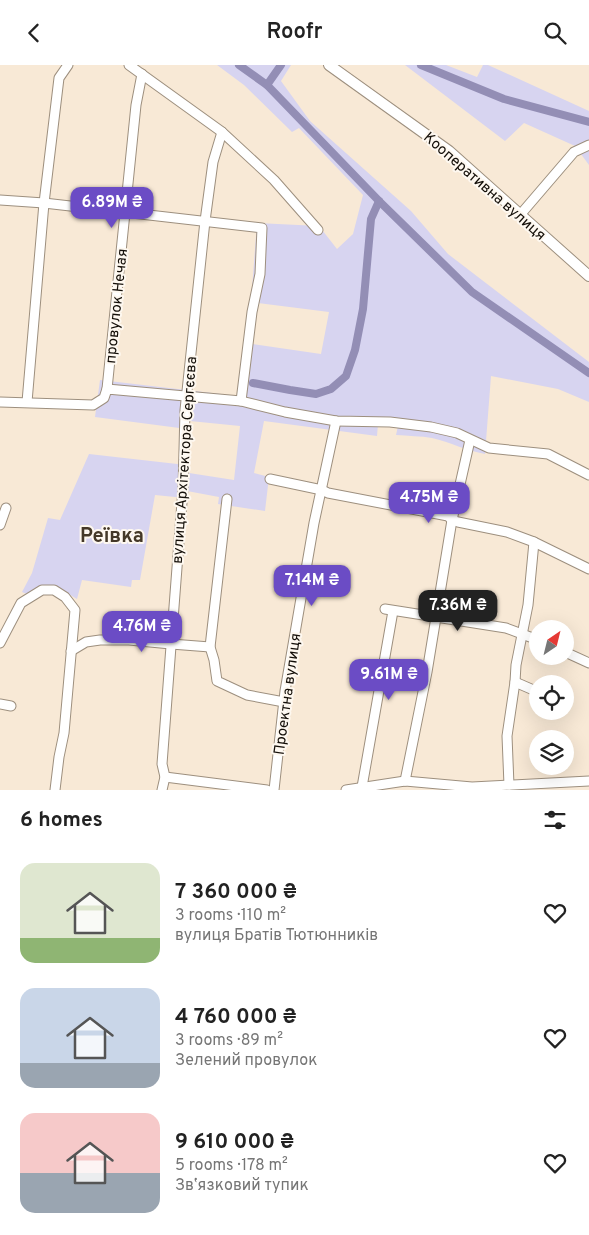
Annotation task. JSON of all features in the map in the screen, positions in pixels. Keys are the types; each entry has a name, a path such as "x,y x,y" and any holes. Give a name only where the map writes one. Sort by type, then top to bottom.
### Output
{"street":[{"path":"27,402 44,203 59,78 68,65"},
{"path":"130,65 222,132 274,180 318,229"},
{"name":"Кооперативна вулиця","path":"329,65 449,151 588,273"},
{"name":"провулок Нечая","path":"107,389 136,105 142,74"},
{"name":"вулиця Архітектора Сергєєва","path":"162,790 165,777 162,764 183,489 187,395 205,221 213,162 222,132"},
{"path":"520,215 574,153 589,146"},
{"path":"0,200 44,203 262,228 260,274 252,312 241,401"},
{"path":"0,402 93,405 104,398 107,389 241,401 285,412 336,421 390,421 431,427 457,433 489,448 548,453 589,475"},
{"name":"Проектна вулиця","path":"274,790 284,702 314,523 336,421"},
{"path":"404,781 427,672 452,520 470,440"},
{"path":"270,479 322,490 328,493 448,516 452,520 507,531 589,569"},
{"path":"227,499 210,647 217,681 247,695 284,702"},
{"path":"0,525 6,508"},
{"path":"509,785 507,736 516,682 516,665 528,605 534,542"},
{"path":"0,643 21,603 42,590 54,590 65,597 75,610 64,733 55,790"},
{"path":"362,787 389,610 506,628 529,636"},
{"path":"71,651 86,642 129,639 171,645 210,647"},
{"path":"574,656 589,663"},
{"path":"516,682 529,688"},
{"path":"0,704 10,706"},
{"path":"165,777 267,790"},
{"path":"346,790 404,781 472,787 589,781"}],"shaded area":[{"path":"217,65 291,65 281,81 310,121 411,211 448,254 589,362 589,402 558,389 491,376 485,454 432,438 396,435 398,426 378,424 377,436 264,421 254,473 269,477 265,511 218,504 219,497 187,491 185,498 155,495 140,580 132,580 131,587 82,580 77,599 57,587 29,595 22,592 32,573 48,518 60,520 89,454 186,465 189,473 234,480 240,426 190,421 187,429 95,417 100,380 238,396 246,343 321,354 329,312 251,302 257,223 319,226 337,249 353,234 363,195 299,128 292,132 244,85"},
{"path":"405,65 446,65 477,77 483,65 488,65 589,111 589,165 575,146 524,123 505,141"}],"waterway":[{"path":"239,65 267,85 379,201 472,292 589,373"},
{"path":"267,85 281,65"},
{"path":"421,65 504,99 589,122"},
{"path":"253,383 316,394 331,389 346,376 355,350 363,309 371,219 379,201"}],"district":[{"name":"Реївка","path":"112,535"}]}
